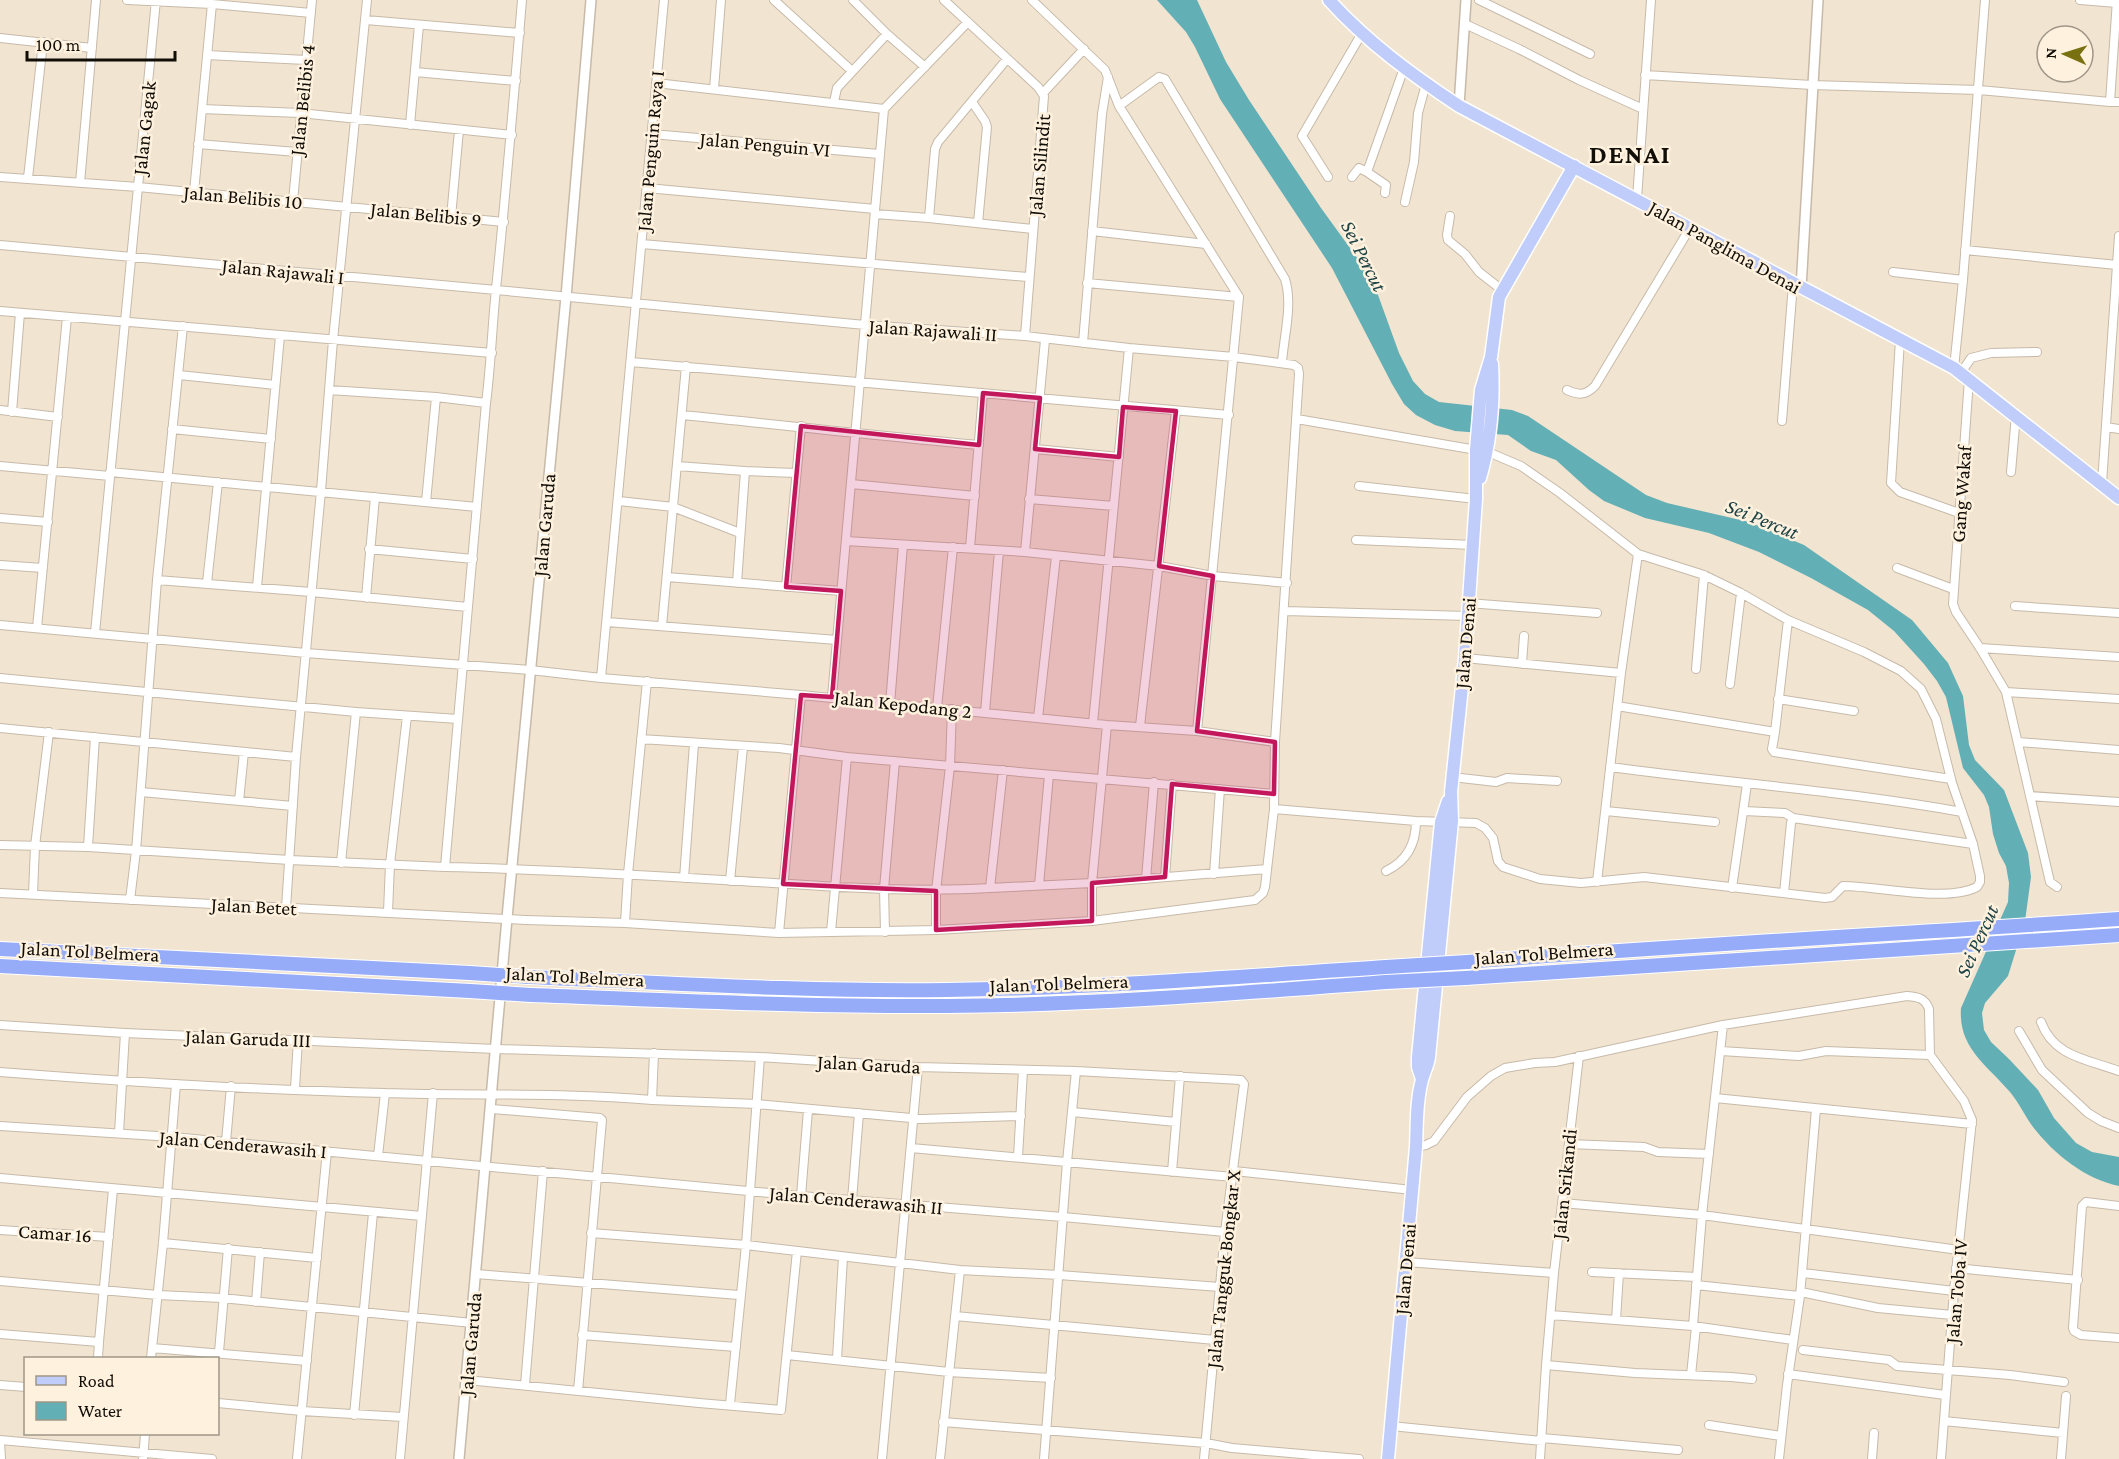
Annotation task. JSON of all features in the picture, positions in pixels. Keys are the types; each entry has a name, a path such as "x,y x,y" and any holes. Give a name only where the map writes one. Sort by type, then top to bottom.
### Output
{"highway":[{"name":"Jalan Tol Belmera","path":"0,949 802,989 946,990 1121,984 1467,962 1657,947 2119,919"},
{"name":"Jalan Tol Belmera","path":"0,966 531,995 803,1006 949,1006 1125,1001 2119,935"}],"main road":[{"name":"Jalan Panglima Denai","path":"1329,0 1362,33 1404,68 1459,106 1961,373 2119,498"},
{"name":"Jalan Denai","path":"1388,1459 1422,1079 1417,1061 1465,658 1476,496 1498,303 1502,290 1574,166"}],"street":[{"path":"80,183 96,0"},
{"path":"127,0 212,4 311,13"},
{"name":"Jalan Belibis 4","path":"293,201 312,0"},
{"path":"286,908 296,757 333,340 368,0"},
{"path":"445,867 496,290 512,135 522,0"},
{"name":"Jalan Garuda","path":"459,1459 487,1166 507,918 566,297 591,0"},
{"name":"Jalan Penguin Raya I","path":"601,678 664,0"},
{"path":"714,89 721,0"},
{"path":"774,0 852,71"},
{"path":"854,0 886,34 925,67"},
{"name":"Jalan Silindit","path":"944,0 1008,59 1043,93 1045,98 1028,277 1025,336"},
{"path":"1032,0 1084,49 1108,76 1119,106 1239,297 1197,731"},
{"path":"1459,106 1466,0"},
{"path":"1479,0 1590,54"},
{"path":"1637,199 1651,0"},
{"path":"1782,421 1797,286 1818,0"},
{"name":"Gang Wakaf","path":"1980,648 1954,608 1953,589 1959,513 1963,280 1985,0"},
{"path":"2080,0 2117,2 2110,102"},
{"name":"Jalan Gagak","path":"95,633 156,1"},
{"path":"194,192 212,4"},
{"path":"366,20 519,33"},
{"path":"832,698 884,110 968,22"},
{"path":"1465,24 1643,109"},
{"path":"410,125 419,25"},
{"path":"1328,177 1302,136 1362,33"},
{"path":"834,102 837,88 886,34"},
{"path":"0,38 92,48"},
{"path":"28,178 43,42"},
{"path":"1043,93 1084,49"},
{"path":"207,55 306,60"},
{"path":"929,218 935,149 1008,59"},
{"path":"1367,172 1404,68"},
{"path":"415,72 516,81"},
{"path":"1645,75 1812,85 1979,90 2119,102"},
{"path":"1083,343 1102,114 1108,76"},
{"path":"1119,106 1160,77 1165,79 1285,279 1289,300 1282,362"},
{"path":"656,83 834,102 884,110"},
{"path":"1405,202 1414,162 1418,113 1426,84"},
{"path":"972,102 987,127 978,223"},
{"path":"202,109 300,113 512,135"},
{"path":"451,217 459,130"},
{"name":"Jalan Penguin VI","path":"652,134 879,154"},
{"path":"198,144 297,152"},
{"path":"1352,177 1359,168 1386,185 1385,193"},
{"name":"Jalan Belibis 10","path":"0,177 348,206"},
{"path":"647,188 1033,229"},
{"name":"Jalan Belibis 9","path":"348,206 504,222"},
{"path":"1450,216 1448,240 1465,254 1479,272 1502,290"},
{"path":"1567,390 1584,394 1594,386 1690,228"},
{"path":"1092,231 1206,244"},
{"path":"2102,483 2118,277 2119,236"},
{"path":"642,244 1028,277"},
{"name":"Jalan Rajawali I","path":"0,245 566,297"},
{"path":"1965,250 2117,265"},
{"path":"1893,272 1963,280"},
{"path":"1087,283 1239,297"},
{"name":"Jalan Rajawali II","path":"566,297 865,326 1025,336 1046,340 1282,362 1298,368"},
{"path":"0,311 492,353"},
{"path":"12,411 20,313"},
{"path":"37,628 67,317"},
{"path":"130,900 141,792 157,580 183,327"},
{"path":"257,587 280,336"},
{"path":"1025,552 1046,340"},
{"path":"1900,340 1891,483 1900,492 1959,513"},
{"path":"1093,723 1129,348"},
{"path":"1961,373 1971,358 1990,353 2037,352"},
{"path":"631,362 1228,415"},
{"path":"662,626 686,366"},
{"name":"Jalan Betet","path":"0,893 625,923 779,933 885,932 1092,921 1255,900 1263,893 1274,808 1275,742 1287,583 1298,368"},
{"path":"179,375 275,385"},
{"path":"329,390 486,403"},
{"path":"970,548 983,393"},
{"path":"426,502 436,398"},
{"path":"0,410 58,417"},
{"path":"1140,726 1176,411"},
{"path":"682,415 979,445"},
{"path":"2011,472 2016,415"},
{"path":"1274,808 1416,821 1476,823 1485,828 1493,838 1498,861 1503,867 1540,879 1581,883 1644,877 1825,898 1832,897 1842,886 1935,894 1963,893 1977,887 1980,882 1973,844 1951,779 1936,719 1926,697 1914,681 1901,671 1788,620 1704,575 1638,554 1560,493 1521,466 1482,446 1297,418"},
{"path":"786,587 801,426"},
{"path":"2106,427 2119,429"},
{"path":"172,429 271,439"},
{"path":"1035,449 1119,457"},
{"path":"0,466 53,472 167,477 477,507"},
{"path":"677,466 796,473"},
{"path":"737,583 745,471"},
{"path":"207,584 218,482"},
{"path":"851,484 975,496"},
{"path":"1359,486 1476,496"},
{"path":"366,598 375,497"},
{"path":"1029,499 1113,506"},
{"path":"619,501 673,507 740,533"},
{"path":"0,518 48,522"},
{"path":"1356,540 1473,545"},
{"path":"846,541 1025,552 1159,566 1213,576 1287,583"},
{"path":"890,704 903,545"},
{"path":"937,708 954,547"},
{"path":"369,549 473,559"},
{"path":"985,712 999,551"},
{"path":"1598,882 1621,673 1638,554"},
{"path":"1038,718 1056,556"},
{"path":"0,565 43,568"},
{"path":"1897,568 1953,589"},
{"path":"1696,669 1704,575"},
{"path":"667,577 841,591"},
{"path":"157,580 468,607"},
{"path":"1730,684 1741,593"},
{"path":"2015,606 2119,613"},
{"path":"1285,611 1468,610 1597,613"},
{"path":"1788,620 1772,749 1774,752 1951,779"},
{"path":"607,622 837,640"},
{"name":"Jalan Kepodang 2","path":"0,626 801,694 1107,725 1197,731 1275,742"},
{"path":"1522,664 1524,636"},
{"path":"1980,648 2119,657"},
{"path":"1980,648 2006,692 2050,882 2057,888"},
{"path":"1465,658 1621,673"},
{"path":"0,678 356,712 458,719"},
{"path":"625,923 647,681"},
{"path":"2006,692 2119,699"},
{"path":"779,933 801,694"},
{"path":"1779,699 1854,711"},
{"path":"1617,706 1775,732"},
{"path":"936,930 936,891 950,766 952,709"},
{"path":"341,863 356,712"},
{"path":"388,912 390,864 407,716"},
{"path":"1092,921 1092,883 1107,725"},
{"path":"0,728 296,757"},
{"path":"33,894 35,846 49,732"},
{"path":"88,847 95,737"},
{"path":"641,740 795,751 1274,794"},
{"path":"2018,742 2119,750"},
{"path":"684,878 694,744"},
{"path":"730,881 743,747"},
{"path":"239,801 244,752"},
{"path":"831,932 847,757"},
{"path":"885,932 884,890 895,761"},
{"path":"1611,767 1883,798 1962,812"},
{"path":"990,888 1003,770"},
{"path":"1039,885 1049,775"},
{"path":"1452,777 1496,782 1507,778 1557,781"},
{"path":"1146,879 1154,782"},
{"path":"1165,877 1172,784"},
{"path":"1732,888 1747,784"},
{"path":"1214,873 1220,789"},
{"path":"141,792 293,806"},
{"path":"2030,796 2119,802"},
{"path":"1606,811 1715,822"},
{"path":"1744,811 1785,813 1793,818 1973,844"},
{"path":"1784,893 1793,818"},
{"path":"1386,871 1395,867 1408,854 1416,832 1416,821"},
{"path":"0,845 88,847 341,863 628,874 884,890 936,891 1092,883 1267,869"},
{"path":"1416,1147 1434,1141 1467,1097 1486,1080 1505,1068 1555,1062 1723,1025 1907,996 1920,998 1927,1003 1930,1055 1964,1101 1972,1116 1972,1124 1715,1098"},
{"path":"2041,1022 2051,1041 2064,1052 2119,1071"},
{"name":"Jalan Garuda III","path":"0,1025 125,1033 496,1049"},
{"path":"1691,1375 1702,1215 1723,1025"},
{"path":"2019,1031 2042,1070 2088,1113 2119,1128"},
{"path":"119,1133 125,1033"},
{"path":"294,1089 298,1039"},
{"name":"Jalan Garuda","path":"496,1049 760,1057 918,1067 1076,1071 1243,1081"},
{"path":"1721,1051 1798,1056 1826,1051 1930,1055"},
{"path":"652,1100 654,1053"},
{"name":"Jalan Srikandi","path":"1540,1459 1554,1273 1579,1056"},
{"path":"730,1404 739,1295 746,1245 760,1057"},
{"path":"882,1459 918,1067"},
{"path":"1018,1157 1023,1070"},
{"path":"1044,1459 1062,1216 1076,1071"},
{"path":"0,1072 176,1084 385,1093 607,1096 757,1104 922,1119 1021,1116"},
{"path":"1172,1172 1180,1076"},
{"name":"Jalan Tangguk Bongkar X","path":"1204,1459 1209,1444 1215,1340 1243,1081"},
{"path":"151,1357 173,1137 176,1084"},
{"path":"226,1142 231,1086"},
{"path":"378,1156 385,1093"},
{"path":"400,1459 433,1093"},
{"path":"1779,1459 1788,1374 1801,1294 1816,1108"},
{"path":"492,1109 601,1119 602,1122 578,1391"},
{"path":"801,1196 808,1110"},
{"path":"1072,1112 1176,1122"},
{"path":"852,1200 859,1113"},
{"name":"Jalan Toba IV","path":"1941,1459 1956,1268 1972,1124"},
{"name":"Jalan Cenderawasih I","path":"0,1126 173,1137 487,1166"},
{"path":"1569,1144 1644,1147 1658,1152 1709,1154"},
{"path":"911,1148 1172,1172 1233,1174 1412,1190"},
{"path":"297,1459 327,1151"},
{"name":"Jalan Cenderawasih II","path":"487,1166 801,1196 1062,1216 1226,1232"},
{"path":"525,1385 543,1171"},
{"path":"0,1178 422,1216"},
{"path":"98,1357 113,1189"},
{"path":"2119,1206 2086,1202 2082,1206 2074,1331 2081,1335 2119,1338"},
{"path":"1562,1203 1702,1215 1959,1250"},
{"path":"354,1415 373,1213"},
{"name":"Camar 16","path":"0,1230 109,1237"},
{"path":"591,1233 746,1245 960,1270 1220,1287"},
{"path":"163,1243 317,1258"},
{"path":"219,1352 228,1248"},
{"path":"467,1380 781,1410 797,1251"},
{"path":"256,1302 260,1252"},
{"path":"837,1359 843,1257"},
{"path":"1406,1262 1554,1273"},
{"path":"1956,1268 2078,1280"},
{"path":"940,1459 960,1270"},
{"path":"1592,1272 1696,1281 1801,1294 1878,1308 1953,1315"},
{"path":"1616,1320 1619,1273"},
{"path":"1803,1273 1954,1291"},
{"path":"477,1274 739,1295"},
{"path":"0,1281 472,1323"},
{"path":"1551,1315 1694,1326 1793,1340"},
{"path":"955,1316 1215,1340"},
{"path":"0,1334 99,1342"},
{"path":"582,1335 736,1347"},
{"path":"152,1348 307,1361"},
{"path":"1803,1350 1889,1360 1897,1366 2010,1375 2064,1382"},
{"path":"787,1355 949,1372 1051,1378"},
{"path":"1546,1365 1635,1373 1752,1379"},
{"path":"1788,1374 1945,1395"},
{"path":"0,1385 24,1387"},
{"path":"2061,1459 2066,1396"},
{"path":"219,1403 302,1412 403,1418"},
{"path":"1944,1420 2063,1433"},
{"path":"944,1422 1359,1459"},
{"path":"1709,1425 1781,1436"},
{"path":"1391,1426 1678,1450"},
{"path":"1872,1459 1874,1433"},
{"path":"143,1457 145,1435"},
{"path":"1,1459 0,1441 143,1457 212,1459"}],"highlighted area":[{"path":"983,393 1040,398 1035,449 1119,457 1123,407 1176,411 1159,566 1213,576 1197,731 1275,742 1274,794 1172,784 1165,877 1092,883 1092,921 936,930 936,891 783,884 801,695 832,697 841,591 786,587 801,426 979,445"}],"water":[{"name":"Sei Percut","path":"1157,0 1197,0 1226,62 1249,100 1363,266 1378,295 1399,353 1413,381 1425,394 1439,402 1512,410 1528,416 1646,495 1667,503 1749,522 1804,545 1912,620 1948,663 1963,696 1969,745 1975,760 2004,790 2028,853 2031,877 2025,921 2008,976 1985,1003 1982,1013 1984,1030 1991,1042 2038,1090 2054,1118 2076,1143 2092,1152 2119,1157 2119,1186 2094,1178 2060,1156 2033,1127 2010,1092 1976,1055 1964,1034 1961,1008 2008,902 2009,883 2006,866 1993,834 1989,807 1984,795 1963,768 1946,697 1924,664 1894,631 1868,610 1759,552 1709,533 1645,518 1604,501 1556,460 1531,451 1508,435 1455,431 1435,425 1416,415 1404,404 1392,384 1332,268 1220,99 1186,32"}],"district":[{"name":"DENAI","path":"1630,154"}]}
